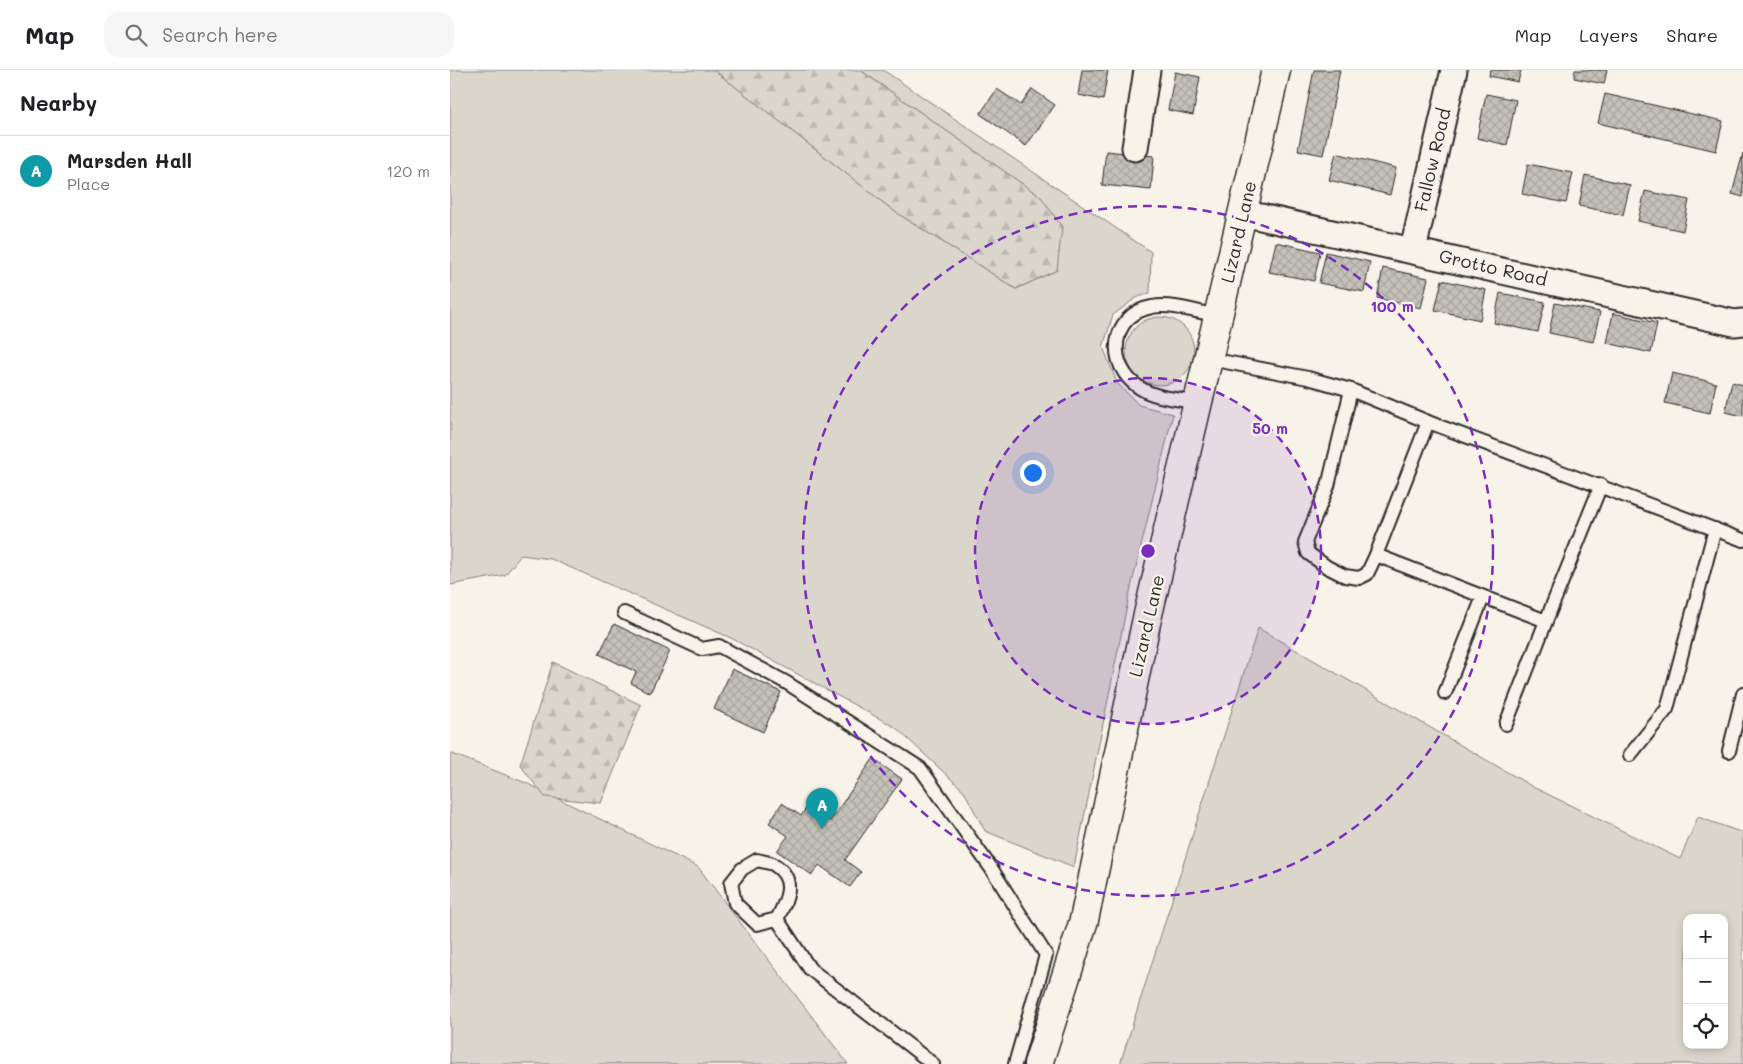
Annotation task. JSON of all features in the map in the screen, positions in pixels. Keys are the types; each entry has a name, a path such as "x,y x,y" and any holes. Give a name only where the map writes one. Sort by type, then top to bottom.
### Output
{"street":[{"path":"1135,148 1147,70"},
{"name":"Lizard Lane","path":"1038,1064 1084,920 1146,624 1200,403 1276,70"},
{"name":"Fallow Road","path":"1413,250 1454,70"},
{"name":"Grotto Road","path":"1244,213 1734,323 1743,322"}],"lane":[{"path":"1200,403 1155,394 1142,389 1129,380 1117,360 1118,337 1132,317 1142,310 1152,307 1162,306 1220,316"},
{"path":"1210,359 1308,378 1351,390 1428,422 1601,485 1743,540"},
{"path":"1351,390 1328,486 1305,542 1308,553 1316,560 1345,576 1359,578 1367,574 1428,422"},
{"path":"1506,724 1601,485"},
{"path":"1630,755 1667,709 1715,529"},
{"path":"1376,555 1546,621"},
{"path":"1445,693 1483,597"},
{"path":"624,613 702,649 719,646 787,683 920,768 991,868 1046,955 1015,1064"},
{"path":"1729,751 1743,694"},
{"path":"757,860 776,865 787,880 788,899 777,919 757,924 735,903 731,883 742,869 757,860"},
{"path":"777,919 810,969 933,1064"}],"green space":[{"path":"450,70 714,70 894,211 1016,289 1057,270 1041,197 860,70 883,70 1151,252 1150,293 1136,298 1113,315 1103,347 1117,383 1139,405 1173,414 1129,596 1074,867 985,831 964,791 895,727 731,638 551,559 521,555 505,575 450,585"},
{"path":"714,70 860,70 1041,197 1062,227 1057,270 1016,289 894,211"},
{"path":"1160,317 1173,320 1184,327 1191,338 1194,351 1191,364 1184,375 1173,382 1160,385 1147,382 1136,375 1129,364 1126,351 1129,338 1136,327 1147,320"},
{"path":"1258,628 1533,787 1680,859 1698,817 1743,833 1743,1064 1120,1064"},
{"path":"553,662 641,705 601,803 545,797 520,765"},
{"path":"450,753 526,783 698,867 848,1064 450,1064"}],"building":[{"path":"1082,70 1108,70 1103,100 1078,95"},
{"path":"1314,70 1340,70 1323,155 1298,150"},
{"path":"1490,70 1521,70 1518,82 1489,76"},
{"path":"1575,70 1607,70 1604,84 1574,78"},
{"path":"1175,72 1200,77 1193,115 1168,110"},
{"path":"997,89 1021,105 1032,89 1055,105 1026,146 980,114"},
{"path":"1486,94 1516,100 1507,145 1477,138"},
{"path":"1605,94 1723,121 1716,151 1598,123"},
{"path":"1106,151 1154,156 1151,190 1102,185"},
{"path":"1336,153 1396,168 1390,195 1329,180"},
{"path":"1743,153 1743,197 1732,194"},
{"path":"1528,164 1573,173 1566,203 1522,194"},
{"path":"1585,175 1630,185 1623,215 1579,206"},
{"path":"1645,191 1689,200 1683,231 1638,221"},
{"path":"1276,242 1320,252 1314,281 1269,272"},
{"path":"1326,252 1370,262 1364,292 1319,283"},
{"path":"1383,268 1428,278 1421,308 1377,298"},
{"path":"1442,280 1486,290 1480,320 1435,310"},
{"path":"1500,293 1545,302 1538,332 1494,323"},
{"path":"1555,303 1600,312 1593,342 1549,333"},
{"path":"1613,313 1657,323 1651,353 1607,343"},
{"path":"1672,373 1716,383 1710,413 1665,403"},
{"path":"1732,382 1743,385 1743,416 1725,412"},
{"path":"614,624 670,651 650,693 631,683 636,672 599,654"},
{"path":"732,669 781,692 763,732 714,709"},
{"path":"873,759 902,779 845,860 861,872 850,887 819,865 812,875 777,851 788,836 769,823 782,803 801,816 808,805 830,821"}],"place":[{"name":"Marsden Hall","path":"822,829"}]}
